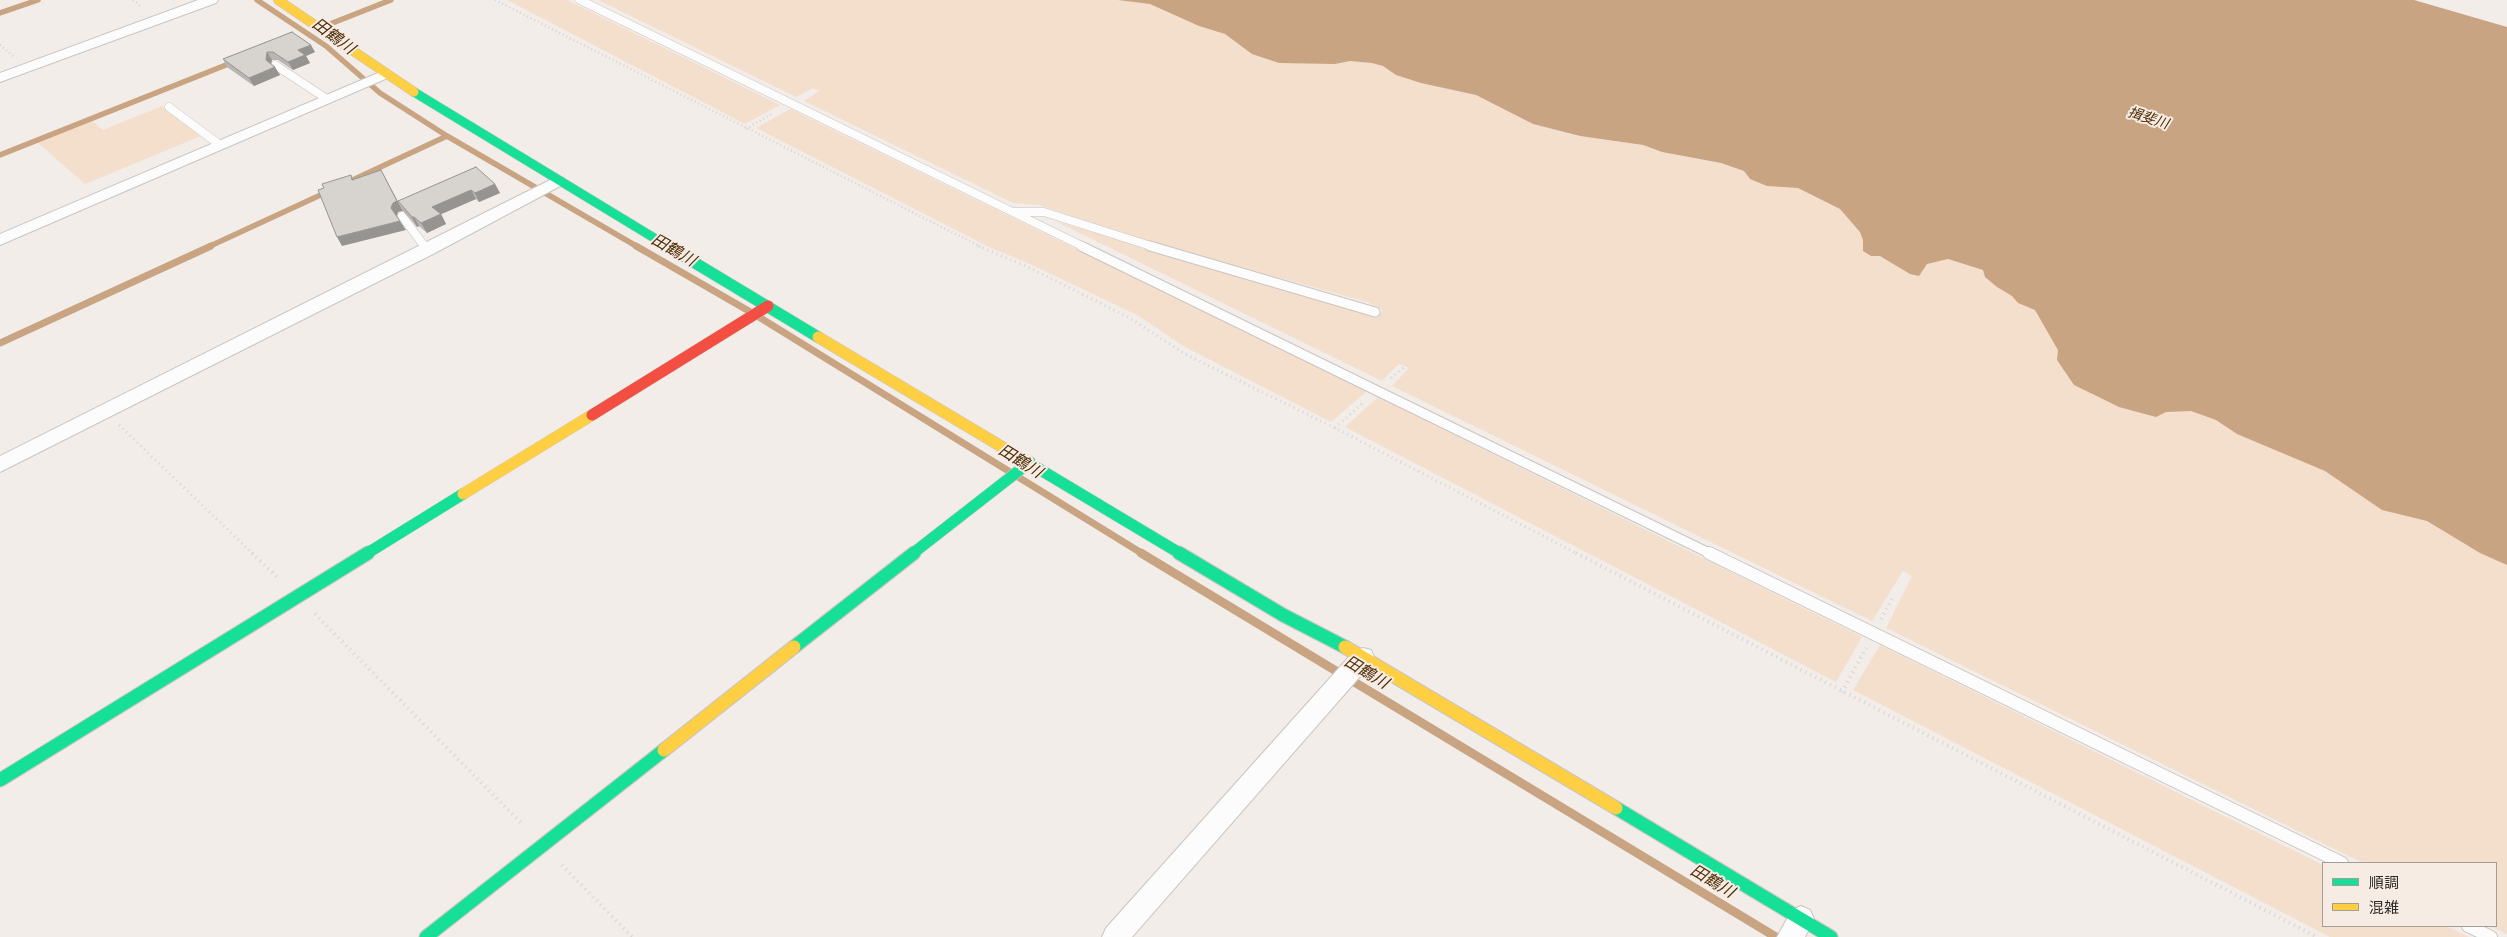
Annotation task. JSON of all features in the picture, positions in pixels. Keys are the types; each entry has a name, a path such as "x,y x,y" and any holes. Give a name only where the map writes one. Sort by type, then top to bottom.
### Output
{"street":[{"path":"0,78 211,0"},
{"path":"278,0 382,75 555,182 1360,660 1796,927 1831,937"},
{"path":"0,240 382,75"},
{"path":"0,465 427,250 555,182"},
{"path":"0,780 766,308"},
{"path":"426,937 1028,464"},
{"path":"1114,937 1360,660"}],"lane":[{"path":"580,0 1011,212 1388,394 2340,862"},
{"path":"275,65 326,99"},
{"path":"169,107 220,145"},
{"path":"1011,212 1044,212 1375,312"},
{"path":"402,216 427,250"},
{"path":"2470,927 2491,937"}],"path":[{"path":"495,0 986,250 1028,266 1128,318 1185,354 1343,433 2317,937"},
{"path":"106,412 298,597 632,937"}],"shaded area":[{"path":"507,0 567,0 780,105 745,124"},
{"path":"598,0 1199,0 1408,70 1448,87 1476,95 1533,124 1580,136 1643,145 1662,152 1721,163 1744,171 1750,179 1798,188 1840,209 1944,247 2507,556 2507,934 2492,927 2497,927 2497,862 2361,862 1886,628 1912,576 1903,571 1872,621 1392,386 1409,368 1399,364 1382,381 1055,221 1374,317 1383,310 1367,302 1153,243 1039,205 1013,203 804,101 819,91 813,88 796,97"},
{"path":"162,106 201,136 85,184 37,142 91,120 103,130"},
{"path":"790,109 1367,391 1331,422 1185,347 1139,316 1030,264 989,247 756,128"},
{"path":"1378,397 1862,637 1836,682 1345,427"},
{"path":"1880,645 2322,865 2322,927 2448,927 2469,937 2330,937 1853,690"}],"water":[{"name":"揖斐川","path":"1118,0 2414,0 2507,27 2507,565 2480,553 2427,521 2382,510 2325,471 2237,434 2216,420 2191,411 2166,412 2156,417 2119,407 2074,385 2057,360 2058,350 2035,310 2018,303 2012,296 1997,287 1985,277 1983,270 1948,259 1927,264 1919,276 1910,274 1880,256 1871,256 1863,251 1863,240 1860,232 1840,209 1798,188 1767,186 1750,179 1744,171 1721,163 1662,152 1643,145 1580,136 1533,124 1476,95 1421,83 1396,75 1383,66 1372,63 1350,61 1335,64 1279,63 1252,54 1225,34 1199,26 1150,4"}],"building":[{"path":"292,32 311,45 298,50 305,55 288,62 273,52 267,52 266,60 275,67 249,78 223,59"},
{"path":"476,167 495,184 475,193 471,190 432,207 441,214 421,223 412,217 398,201"},
{"path":"381,170 397,201 393,203 391,208 400,221 337,237 318,190 324,188 322,184 351,175 352,180"}],"waterway":[{"path":"0,13 38,0"},
{"name":"田鶴川","path":"257,0 326,46 380,93 447,136"},
{"path":"330,24 391,0"},
{"path":"0,155 236,61"},
{"path":"344,184 447,136"},
{"name":"田鶴川","path":"447,136 638,247"},
{"path":"208,247 327,192"},
{"path":"0,343 211,246"},
{"name":"田鶴川","path":"636,246 754,314 1143,554"},
{"name":"田鶴川","path":"1141,553 1776,937"}],"traffic: fast":[{"path":"414,92 818,337"},
{"path":"1024,460 1283,615 1345,647"},
{"path":"794,647 1030,462"},
{"path":"0,780 463,494"},
{"path":"426,937 664,750"},
{"path":"1616,808 1831,937"}],"traffic: slow":[{"path":"278,0 414,92"},
{"path":"818,337 1024,460"},
{"path":"463,494 592,415"},
{"path":"664,750 794,647"},
{"path":"1345,647 1616,808"}],"traffic: jam":[{"path":"592,415 768,306"}]}
